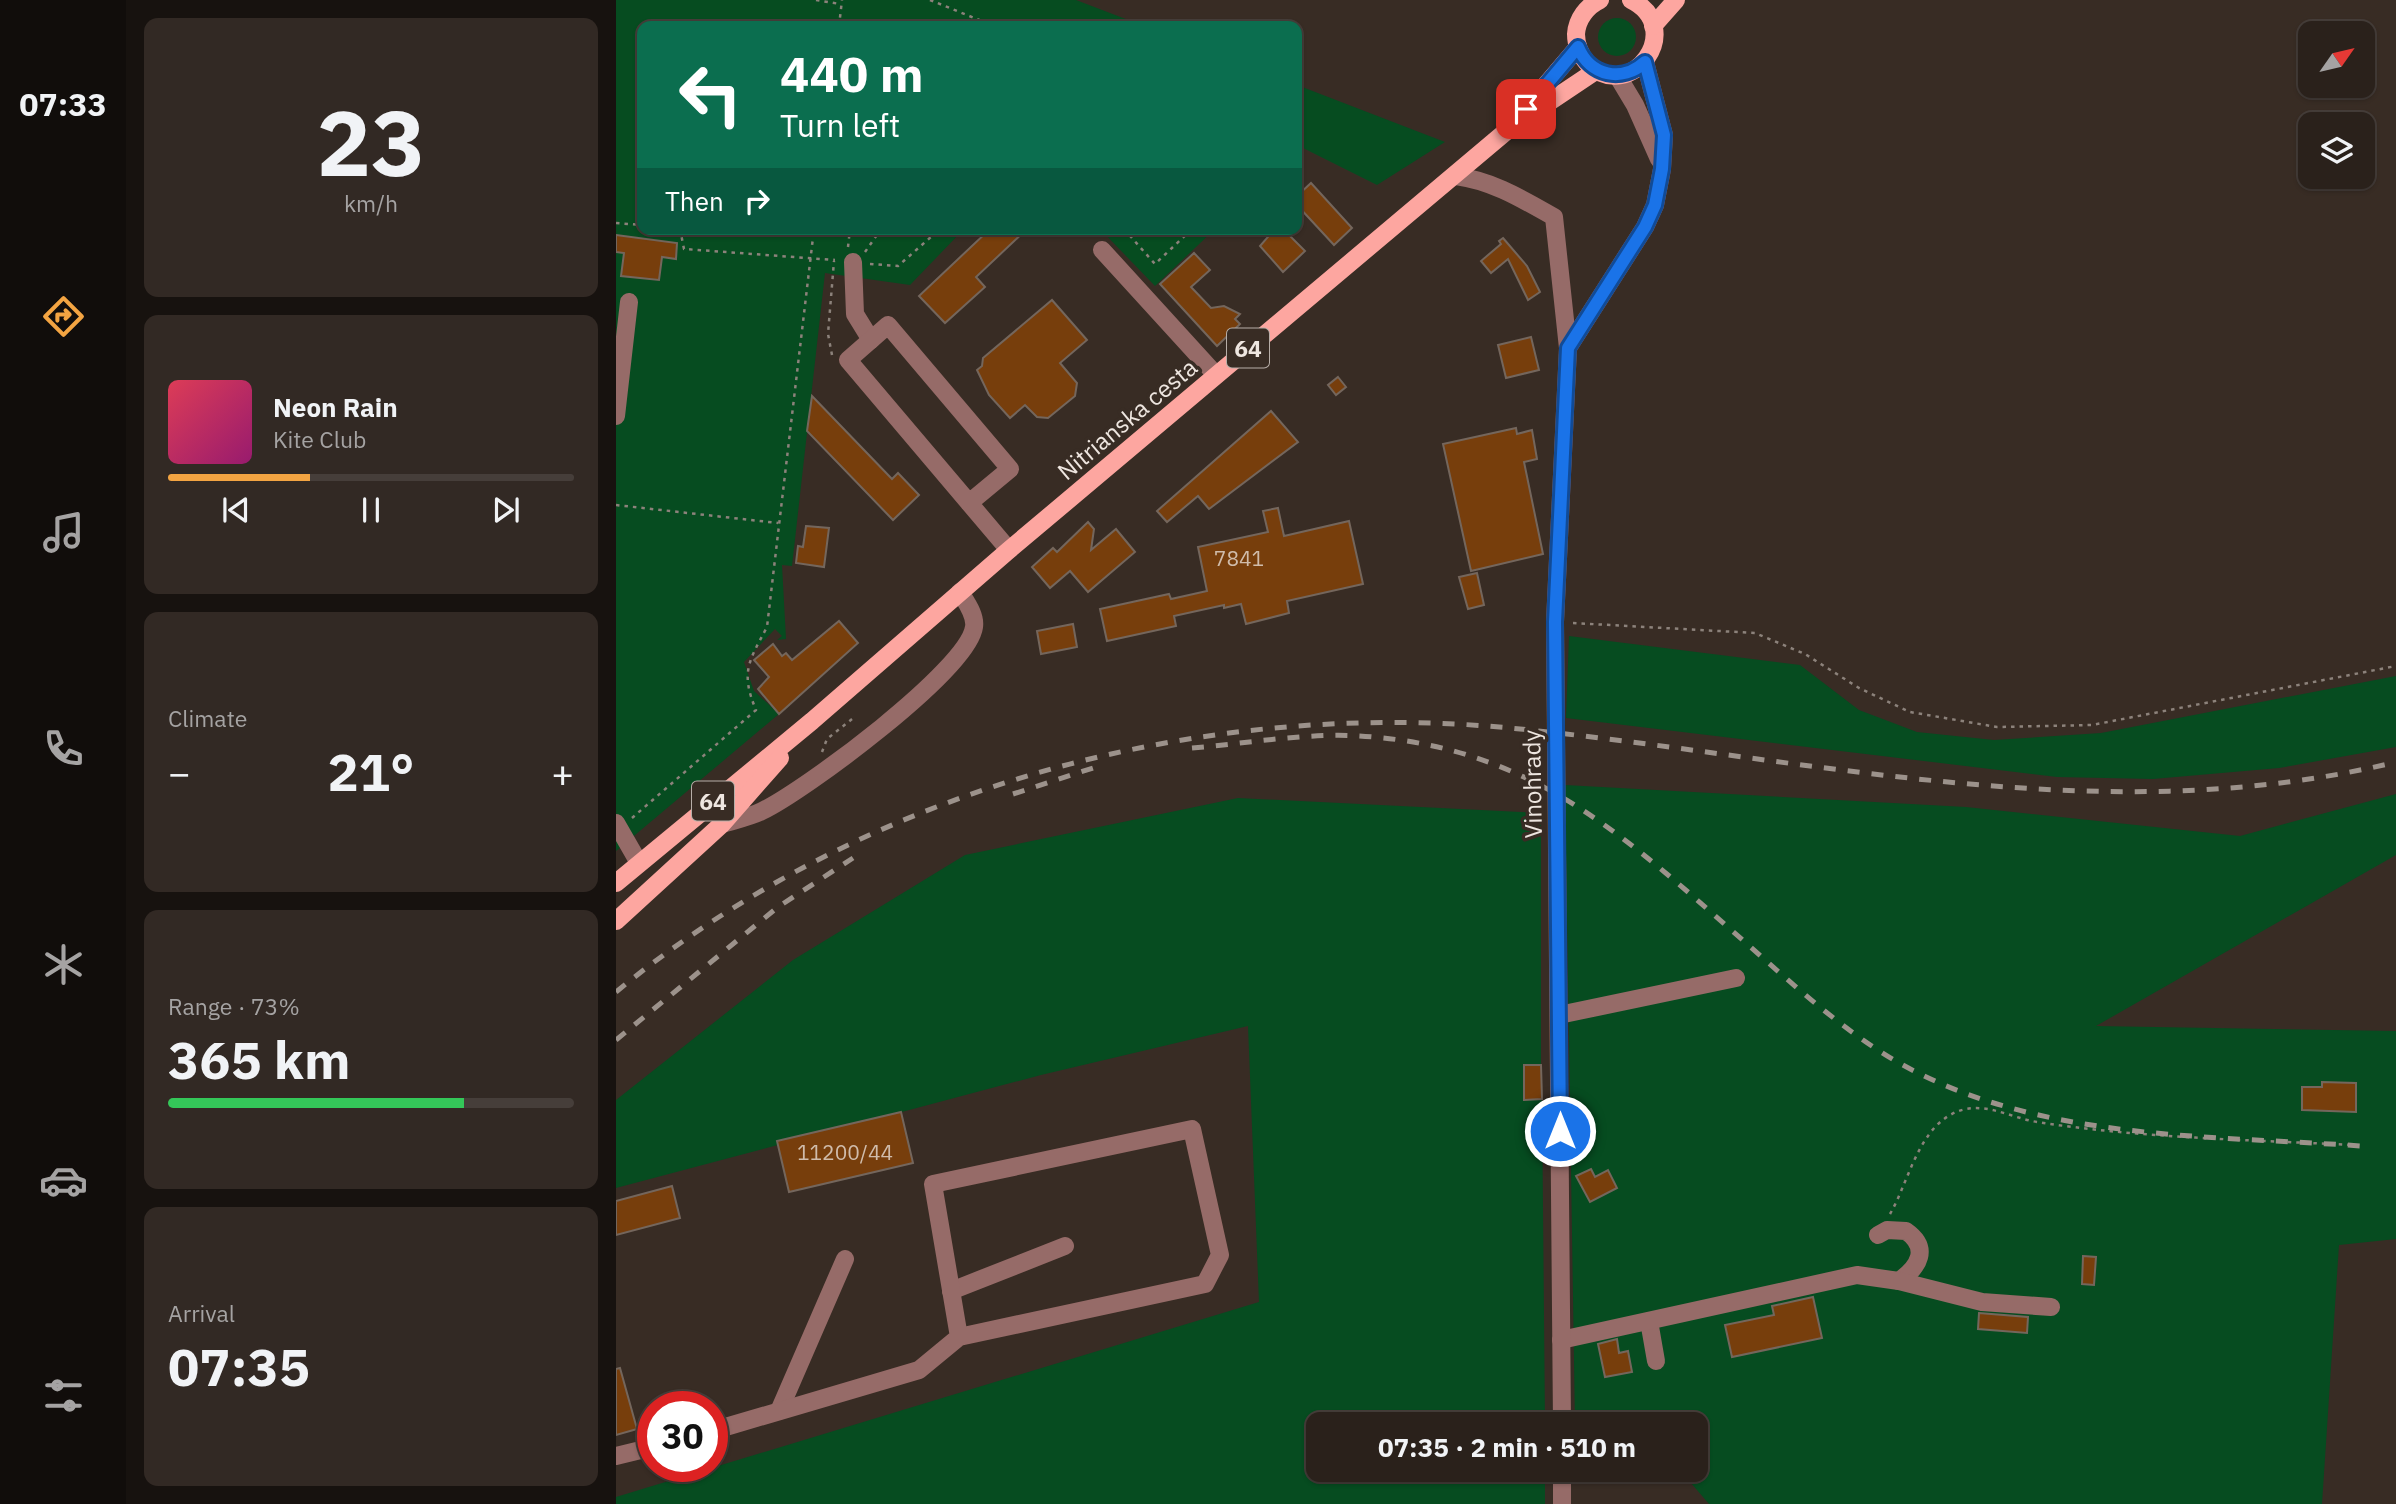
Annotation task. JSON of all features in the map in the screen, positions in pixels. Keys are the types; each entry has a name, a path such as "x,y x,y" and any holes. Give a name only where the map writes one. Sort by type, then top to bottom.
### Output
{"main road":[{"path":"1653,26 1676,0"},
{"path":"1578,47 1583,58 1597,70 1617,75 1630,72 1645,62 1654,45 1653,26 1649,15 1636,1"},
{"name":"64","path":"1578,47 1579,21 1594,2"},
{"name":"Nitrianska cesta","path":"1509,129 1578,47"},
{"name":"Nitrianska cesta","path":"616,883 812,721 1009,550 1509,129 1597,70"},
{"name":"Nitrianska cesta","path":"616,921 722,824 812,721"}],"street":[{"name":"Vinohrady","path":"1562,1412 1555,622 1568,348 1645,227 1655,205 1662,169 1664,135 1645,62"},
{"path":"1617,75 1652,140 1662,169"},
{"path":"1456,176 1489,183 1554,217 1568,348"},
{"path":"1102,250 1216,375"},
{"path":"855,262 855,314 871,340"},
{"path":"616,416 629,302"},
{"path":"969,503 1010,469 888,325 848,359 969,503 1009,550"},
{"path":"722,824 762,812 819,777 924,694 968,642 974,627 973,617 961,592"},
{"path":"618,826 639,863"},
{"path":"1559,1015 1736,978"},
{"path":"728,1426 919,1370 959,1337 1205,1284 1220,1255 1192,1129 933,1184 959,1337"},
{"path":"1878,1235 1887,1230 1906,1231 1918,1243 1920,1251 1916,1267 1899,1281"},
{"path":"951,1291 1065,1246"},
{"path":"779,1411 845,1259"},
{"path":"1561,1340 1857,1275 1899,1281 1982,1302 2051,1307"},
{"path":"1649,1321 1657,1360"},
{"path":"616,1456 637,1451"},
{"path":"1562,1482 1562,1504"}],"path":[{"path":"816,0 842,2 840,21"},
{"path":"930,0 982,21"},
{"path":"616,223 637,225"},
{"path":"681,235 684,249 898,266 933,235"},
{"path":"618,826 756,709 746,685 748,663 767,627 813,235"},
{"path":"855,262 877,235"},
{"path":"1129,235 1156,264 1186,235"},
{"path":"832,357 828,334 834,260"},
{"path":"616,505 778,523"},
{"path":"1555,622 1755,633 1805,654 1859,688 1910,712 1997,727 2092,724 2396,666"},
{"path":"1878,1235 1901,1195 1924,1142 1951,1115 1969,1108 1989,1108 2036,1122 2183,1136 2355,1145"}],"green space":[{"path":"616,0 1076,0 1131,21 637,21 637,235 958,235 910,285 825,273 792,566 782,565 786,639 777,640 782,636 775,629 744,662 754,691 779,714 616,851"},
{"path":"1617,18 1631,23 1636,37 1631,51 1617,56 1603,51 1598,37 1603,23"},
{"path":"1302,87 1445,142 1377,185 1303,148"},
{"path":"1106,235 1209,235 1155,286"},
{"path":"1569,636 1800,665 1859,710 1917,732 1994,740 2101,733 2396,676 2396,747 2279,768 2153,779 2057,777 1566,718"},
{"path":"1565,785 1966,807 2240,836 2396,794 2396,855 2096,1026 2396,1031 2396,1239 2339,1245 2322,1504 1709,1504 1691,1483 1685,1482 1708,1482 1708,1412 1575,1412"},
{"path":"1238,798 1541,813 1541,1065 1524,1065 1524,1099 1542,1099 1545,1412 1306,1412 1306,1482 1545,1482 1545,1504 616,1504 616,1497 665,1482 728,1482 728,1463 1259,1302 1248,1026 1041,1075 616,1188 616,1100 793,960 965,855"}],"building":[{"path":"1311,183 1352,228 1334,245 1302,210 1302,191"},
{"path":"616,235 677,243 676,259 662,257 659,280 621,276 624,253 616,252"},
{"path":"984,235 1021,235 976,277 985,287 945,323 919,296"},
{"path":"1270,235 1289,235 1305,251 1283,272 1260,246"},
{"path":"1503,238 1527,266 1540,292 1528,300 1508,259 1491,273 1481,261 1501,244 1499,241"},
{"path":"1194,253 1210,270 1191,287 1211,308 1224,306 1240,314 1235,319 1240,324 1217,346 1160,284"},
{"path":"1052,300 1087,340 1060,363 1077,383 1075,396 1048,418 1037,417 1025,405 1010,418 989,395 977,370 982,366 983,358"},
{"path":"1531,337 1539,370 1506,378 1498,345"},
{"path":"1338,377 1346,387 1336,395 1328,385"},
{"path":"812,396 892,479 898,473 919,495 893,520 807,431"},
{"path":"1271,411 1298,442 1209,509 1198,496 1167,522 1157,511"},
{"path":"1516,428 1517,434 1532,430 1537,459 1524,462 1543,554 1471,571 1443,444"},
{"path":"1278,508 1284,536 1349,521 1363,584 1287,601 1289,613 1246,624 1241,604 1224,608 1224,605 1174,616 1176,626 1107,641 1100,609 1169,594 1171,599 1207,591 1198,547 1268,532 1263,511"},
{"path":"1088,522 1094,529 1091,550 1116,529 1135,552 1088,592 1070,571 1050,588 1032,567 1053,548 1057,552"},
{"path":"806,526 829,528 824,567 796,563 798,546 803,547"},
{"path":"1477,573 1484,605 1468,609 1459,577"},
{"path":"839,621 858,643 779,714 758,689 769,677 754,660 773,644 782,656 786,653 792,660"},
{"path":"1073,624 1077,647 1041,654 1037,631"},
{"path":"1524,1065 1541,1065 1542,1099 1524,1100"},
{"path":"2322,1082 2356,1083 2356,1112 2302,1110 2302,1087 2322,1087"},
{"path":"901,1112 913,1163 789,1192 777,1141"},
{"path":"1591,1169 1595,1177 1608,1170 1617,1188 1590,1202 1576,1176"},
{"path":"672,1186 680,1218 616,1235 616,1201"},
{"path":"2083,1256 2096,1257 2094,1285 2082,1284"},
{"path":"1813,1297 1822,1338 1732,1357 1725,1325 1774,1315 1772,1306"},
{"path":"1979,1313 2028,1317 2027,1333 1978,1329"},
{"path":"1617,1339 1619,1353 1628,1351 1632,1372 1605,1377 1598,1344"},
{"path":"620,1368 637,1429 616,1435 616,1369"}],"railway":[{"path":"616,992 713,921 817,860 927,810 1042,772 1160,744 1280,727 1400,722 1520,729 1848,771 1958,783 2068,790 2178,791 2287,782 2396,762"},
{"path":"1192,748 1328,735 1373,737 1428,745 1478,759 1524,777 1568,801 1608,828 1688,892 1812,1001 1856,1035 1901,1064 1954,1089 2010,1108 2125,1130 2361,1146"},
{"path":"1013,794 1093,768"},
{"path":"616,1040 778,907 853,858"}],"route":[{"path":"1526,109 1578,47 1587,63 1610,75 1630,72 1645,62 1664,135 1662,169 1655,205 1645,227 1568,348 1555,622 1560,1131"}]}
